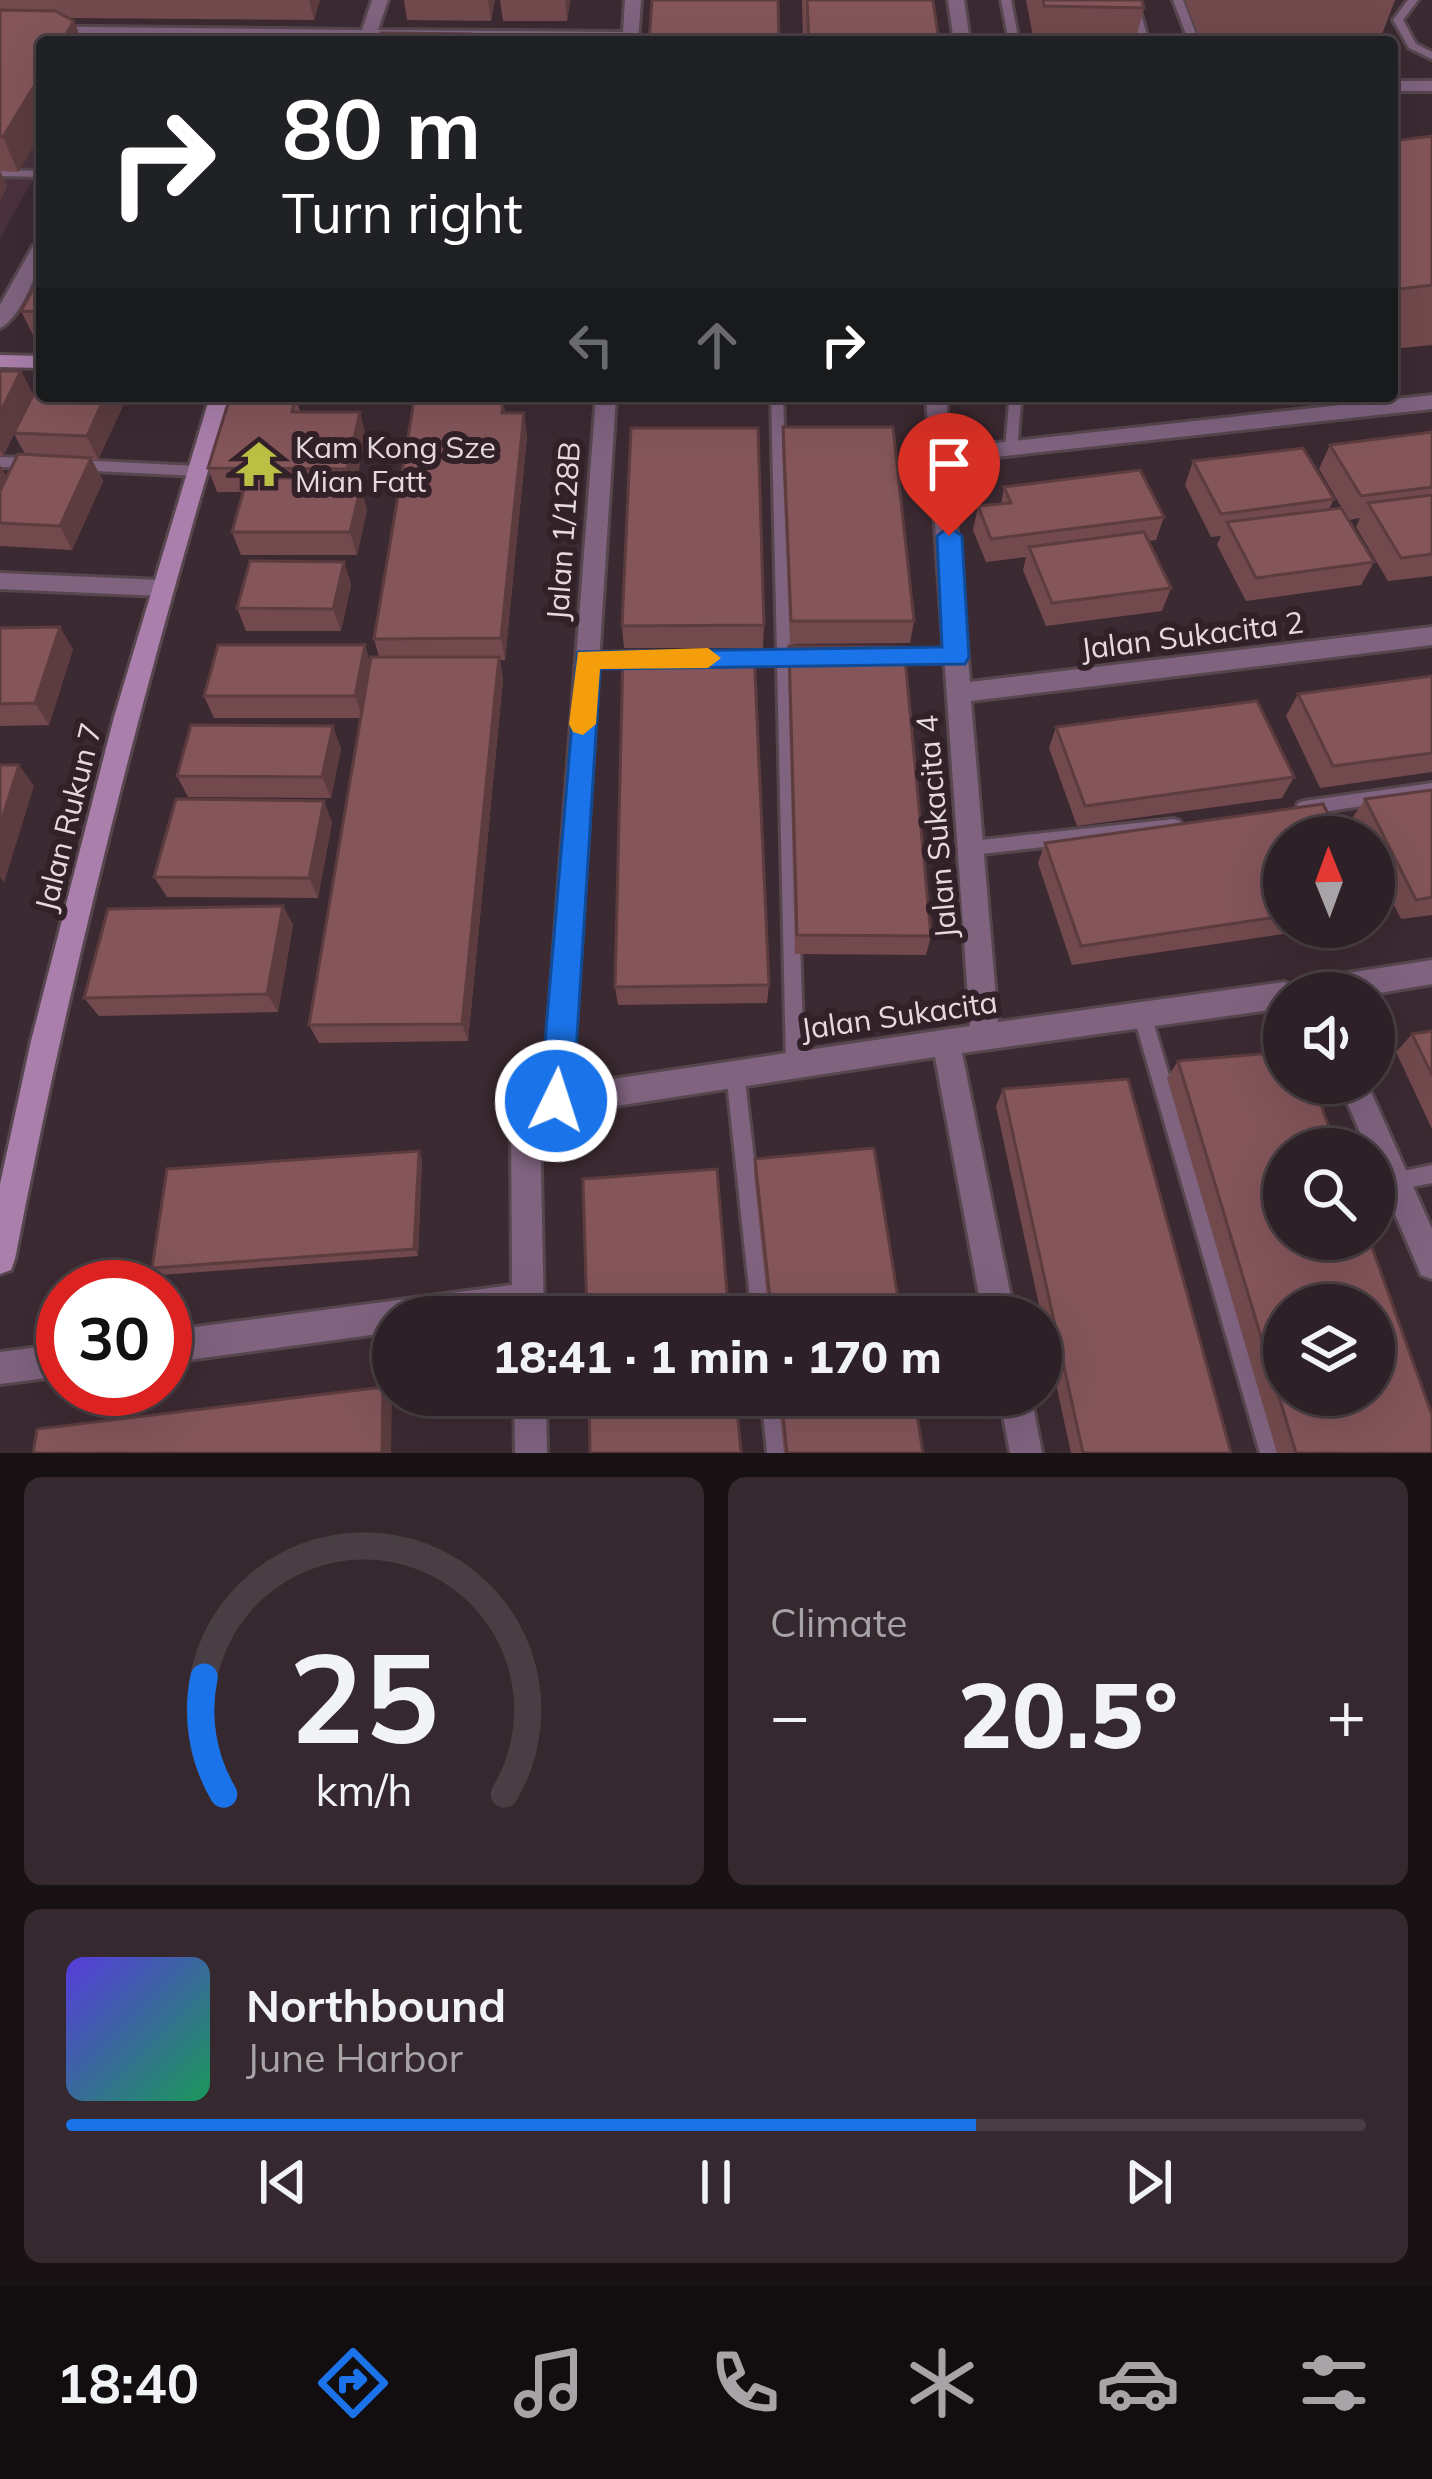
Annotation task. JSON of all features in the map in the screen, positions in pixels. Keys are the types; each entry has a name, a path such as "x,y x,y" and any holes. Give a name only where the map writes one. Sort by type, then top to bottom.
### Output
{"street":[{"path":"368,36 380,0"},
{"path":"956,0 961,36"},
{"path":"630,36 633,2"},
{"path":"1398,86 1432,86"},
{"path":"0,322 36,267"},
{"path":"0,361 36,362"},
{"name":"Jalan Rukun 7","path":"0,1259 25,1128 161,587 218,402"},
{"name":"Jalan 1/128B","path":"556,1101 606,402"},
{"name":"Jalan Sukacita 4","path":"937,402 986,1036"},
{"path":"944,456 1432,402"},
{"path":"1,584 161,587"},
{"name":"Jalan Sukacita 2","path":"958,693 1432,636"},
{"path":"1395,978 1432,972"},
{"name":"Jalan Sukacita","path":"527,1296 525,1114 556,1101 1263,998"},
{"path":"946,1042 995,1296"},
{"path":"1362,1104 1432,1264"},
{"path":"192,1344 372,1325"},
{"path":"0,1368 36,1363"},
{"path":"530,1416 531,1453"},
{"path":"1019,1416 1026,1453"}],"lane":[{"path":"1006,0 1013,36"},
{"path":"1132,0 1142,36"},
{"path":"1178,0 1192,36"},
{"path":"1413,0 1399,20 1417,50"},
{"path":"633,2 655,3"},
{"path":"1398,50 1432,56"},
{"path":"0,173 36,174"},
{"path":"777,402 795,1063"},
{"path":"1011,449 1015,404"},
{"path":"0,462 44,464"},
{"path":"66,465 197,471"},
{"path":"716,658 803,657"},
{"path":"868,657 956,657"},
{"path":"587,659 652,658"},
{"path":"1274,813 1432,789"},
{"path":"971,848 1182,825"},
{"path":"1142,1014 1270,1453"},
{"path":"735,1072 760,1296"},
{"path":"1396,1181 1432,1174"},
{"path":"773,1416 777,1453"}],"shaded area":[{"path":"22,36 36,36 36,175 0,238 0,70"}],"building":[{"path":"652,0 778,0 779,36 649,36"},
{"path":"807,0 933,0 938,36 809,36"},
{"path":"1043,0 1142,0 1144,8 1044,6"},
{"path":"0,10 55,11 74,21 65,36 36,36 36,83 0,136"},
{"path":"381,33 471,34 470,36"},
{"path":"1432,136 1432,285 1398,289 1398,140"},
{"path":"36,284 36,312 21,311"},
{"path":"0,371 21,371 0,413"},
{"path":"36,389 36,402 102,402 87,436 14,433"},
{"path":"228,402 295,402 292,412 360,412 347,469 208,468"},
{"path":"414,402 503,402 502,413 524,413 501,638 374,639"},
{"path":"783,427 893,427 914,621 791,621"},
{"path":"631,428 758,428 764,625 622,626"},
{"path":"1432,432 1432,487 1361,496 1330,445"},
{"path":"1303,448 1334,499 1221,514 1193,461"},
{"path":"18,454 91,458 60,526 0,523 0,491"},
{"path":"1140,470 1164,517 991,539 978,506 1011,503 1004,487"},
{"path":"247,478 302,478 300,486 361,486 350,532 232,532"},
{"path":"1432,495 1432,554 1401,558 1368,503"},
{"path":"1341,508 1374,562 1256,578 1227,522"},
{"path":"1144,532 1171,588 1052,603 1029,547"},
{"path":"250,561 344,562 333,609 237,608"},
{"path":"60,627 35,703 0,704 0,628"},
{"path":"218,645 365,645 355,696 204,696"},
{"path":"789,646 904,647 931,936 797,935"},
{"path":"754,652 769,985 615,987 623,653"},
{"path":"371,657 499,657 462,1024 309,1025"},
{"path":"1432,676 1432,753 1333,766 1298,694"},
{"path":"1257,701 1294,777 1085,806 1056,727"},
{"path":"191,725 333,726 322,777 177,776"},
{"path":"0,765 19,765 0,825"},
{"path":"1432,790 1432,897 1416,900 1395,858 1395,816 1374,816 1365,799"},
{"path":"176,799 324,801 309,878 154,877"},
{"path":"1323,804 1329,816 1263,816 1263,919 1081,946 1045,843"},
{"path":"283,906 267,994 84,998 108,909"},
{"path":"1432,1031 1432,1075 1412,1034"},
{"path":"1263,1054 1263,1104 1321,1104 1329,1128 1263,1128 1263,1260 1377,1260 1385,1284 1263,1284 1263,1343 1178,1061"},
{"path":"1128,1079 1231,1453 1083,1453 1062,1357 1062,1296 1048,1296 1003,1089"},
{"path":"874,1148 898,1296 770,1296 755,1159"},
{"path":"419,1151 414,1249 192,1265 192,1260 153,1260 167,1169"},
{"path":"717,1169 727,1296 586,1296 583,1179"},
{"path":"1395,1312 1432,1415 1432,1453 1296,1453 1285,1416 1395,1416"},
{"path":"372,1388 372,1416 383,1416 382,1453 33,1453 37,1429 144,1416 192,1416 192,1410"},
{"path":"589,1416 738,1416 741,1453 590,1453"},
{"path":"783,1416 917,1416 923,1453 787,1453"}],"slow traffic":[{"path":"583,724 587,659 708,658"}],"place":[{"name":"Kam Kong Sze Mian Fatt","path":"259,464"}],"route":[{"path":"556,1101 587,659 956,657 949,536"}]}
